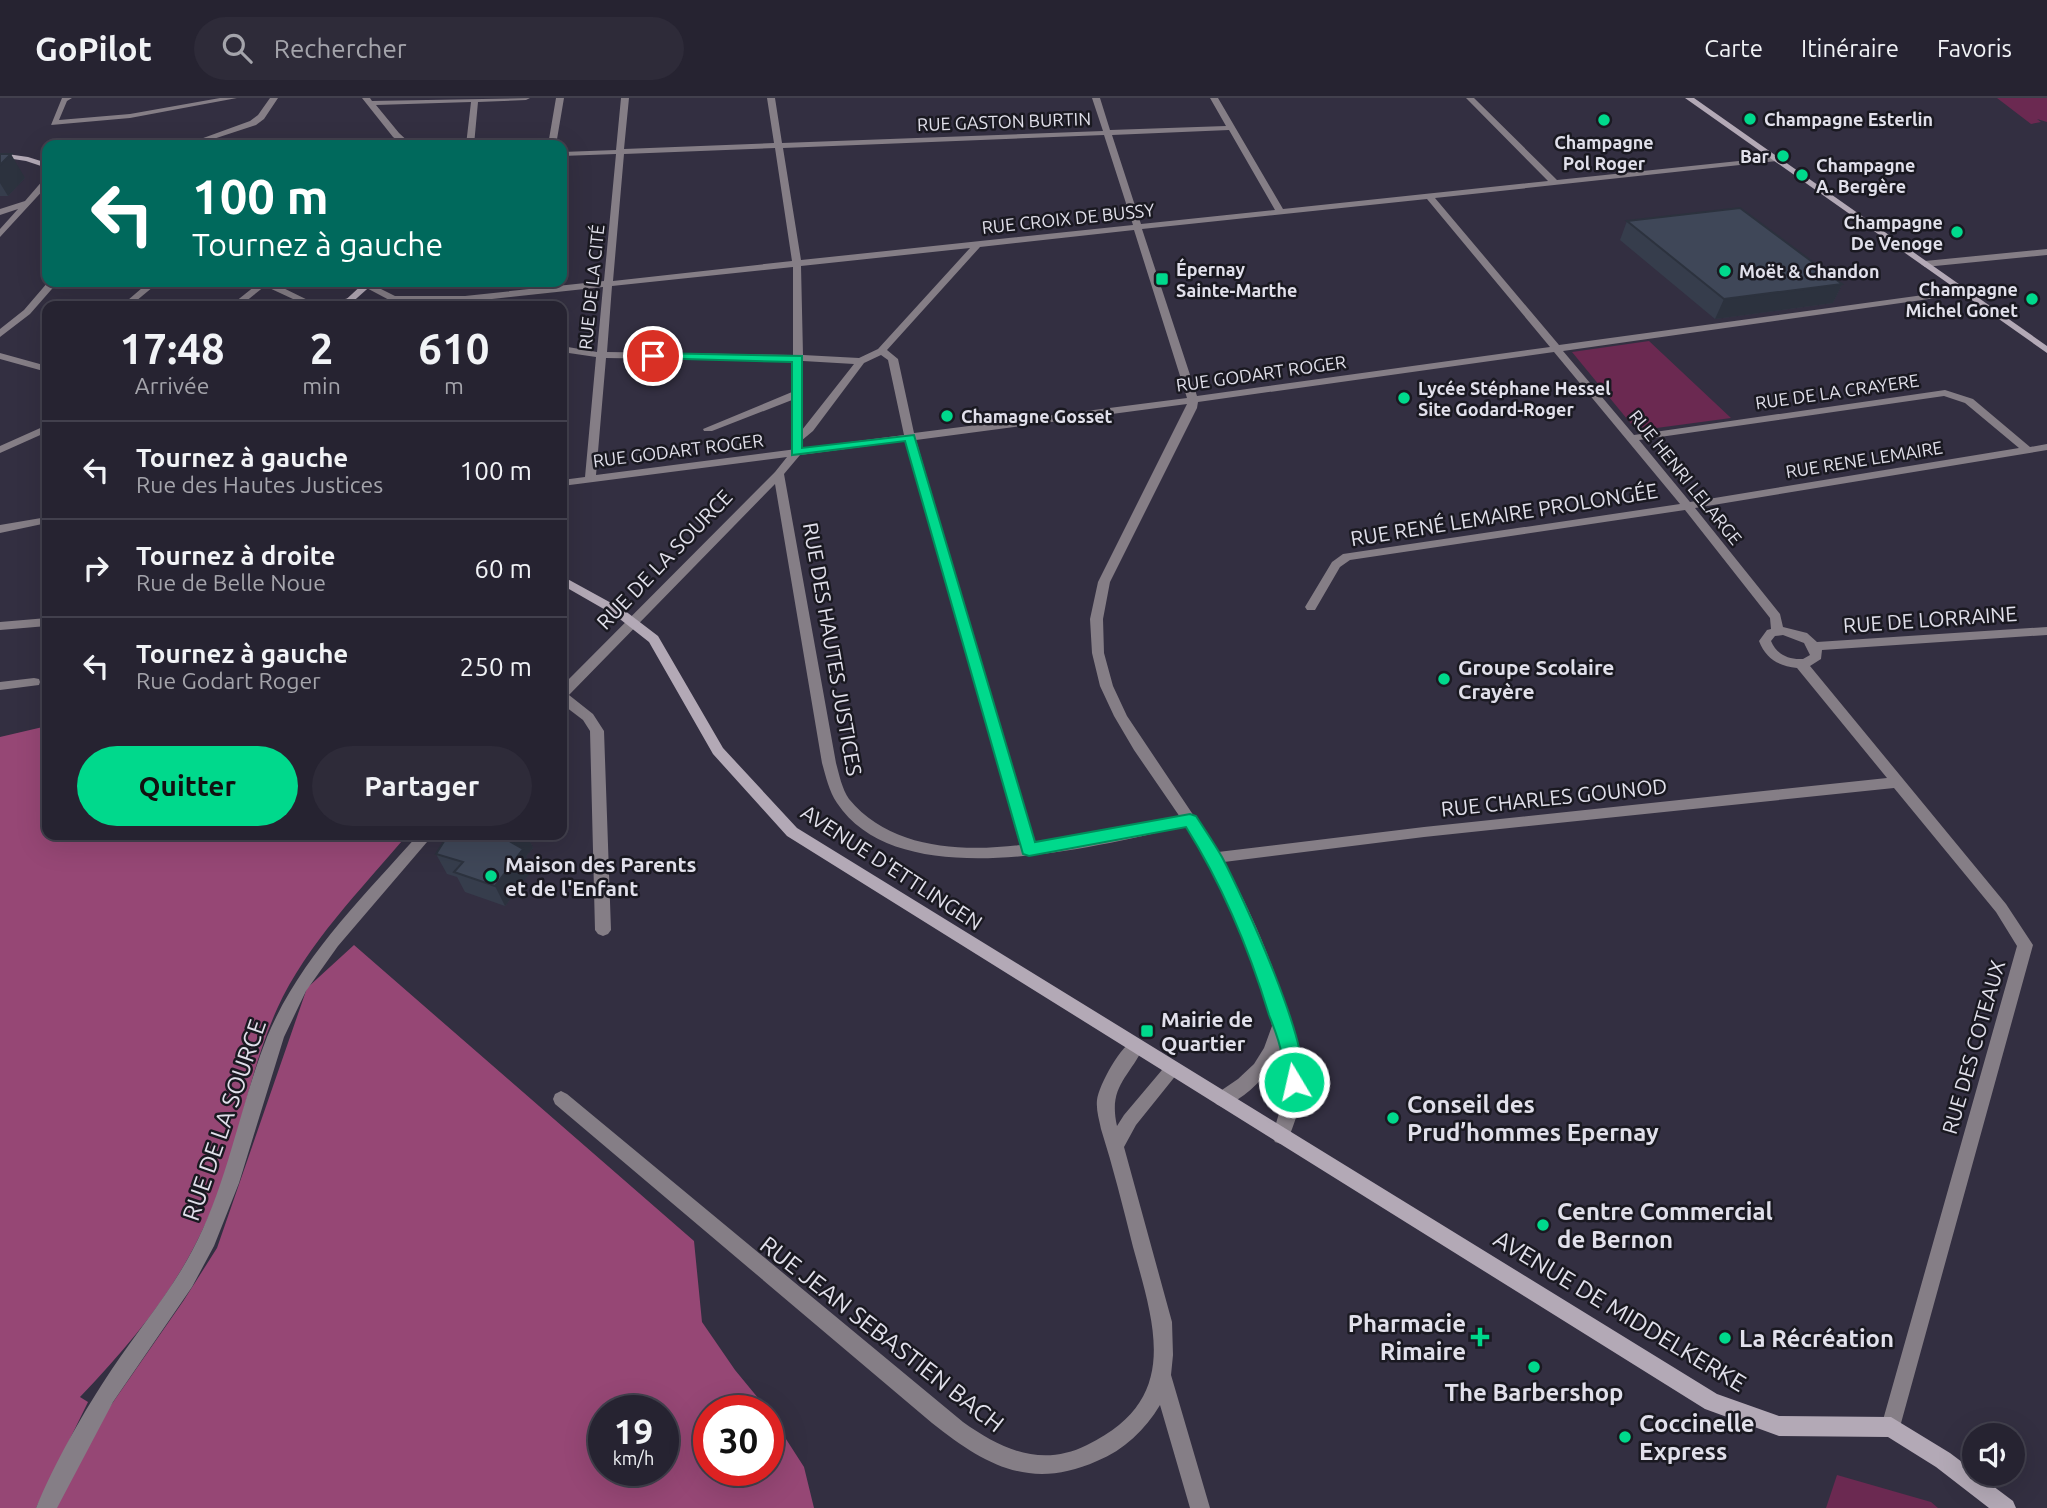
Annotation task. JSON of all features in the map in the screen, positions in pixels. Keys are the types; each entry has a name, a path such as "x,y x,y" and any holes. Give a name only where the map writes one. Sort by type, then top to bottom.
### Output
{"street":[{"path":"68,98 64,100 54,123 130,116 233,98"},
{"path":"203,140 253,123 261,117 274,98"},
{"path":"367,100 526,98"},
{"path":"553,140 560,98"},
{"name":"RUE DE LA CITÉ","path":"590,479 625,98"},
{"path":"771,98 797,264 796,453"},
{"path":"1096,98 1193,400 1160,472 1112,560 1098,598 1096,625 1100,666 1118,713 1136,746 1214,858 1265,973 1276,1002 1280,1027 1292,1057 1292,1101 1281,1136"},
{"path":"1214,98 1280,211"},
{"path":"1470,98 1555,183"},
{"path":"1689,98 2047,350"},
{"path":"367,100 402,140"},
{"path":"471,140 475,100"},
{"name":"RUE GASTON BURTIN","path":"567,154 1231,128"},
{"path":"0,155 42,162"},
{"name":"RUE CROIX DE BUSSY","path":"567,286 607,284 1777,159"},
{"path":"0,234 42,187"},
{"name":"RUE HENRI LELARGE","path":"1428,195 1688,505 1776,617 1777,631"},
{"path":"0,212 29,203"},
{"path":"797,439 809,429 861,361 881,351 979,243"},
{"path":"1925,264 2047,252"},
{"path":"0,334 27,312 49,287"},
{"path":"131,301 148,287"},
{"path":"240,301 259,287"},
{"path":"275,287 304,301"},
{"path":"348,301 364,287"},
{"name":"RUE CROIX DE BUSSY","path":"373,287 385,296 407,300 465,299 550,287"},
{"name":"RUE GODART ROGER","path":"567,482 1559,350 1964,291"},
{"path":"567,350 600,355 861,361"},
{"path":"881,351 892,359 910,437 1029,850"},
{"path":"0,356 42,368"},
{"name":"RUE DE LA CRAYERE","path":"1632,438 1945,393 1969,401 2028,450"},
{"path":"708,429 797,394"},
{"path":"0,450 42,430"},
{"name":"RUE RENE LEMAIRE","path":"1688,505 2047,447"},
{"name":"RUE DE LA SOURCE","path":"567,691 779,474 796,453"},
{"name":"RUE DES HAUTES JUSTICES","path":"779,474 829,763 839,795 864,824 911,848 953,853 1029,850 1190,820"},
{"name":"RUE RENÉ LEMAIRE PROLONGÉE","path":"1311,607 1336,565 1348,557 1688,505"},
{"path":"0,529 42,521"},
{"name":"AVENUE D'ETTLINGEN","path":"567,583 635,622 654,639 718,751 793,832 1136,1046"},
{"path":"0,626 42,622"},
{"path":"1777,631 1794,633 1815,646 1817,656 1814,660 1801,664 1784,661 1766,646 1767,636 1777,631"},
{"name":"RUE DE LORRAINE","path":"1815,646 2047,631"},
{"name":"RUE DES COTEAUX","path":"1801,664 2001,908 2025,945 1891,1427"},
{"path":"0,686 34,682"},
{"path":"567,700 588,717 597,731 603,930"},
{"name":"RUE CHARLES GOUNOD","path":"1214,858 1424,832 1898,782"},
{"name":"RUE DE LA SOURCE","path":"46,1508 106,1396 177,1294 207,1243 225,1199 275,1039 298,992 326,951 422,840"},
{"path":"1222,1099 1238,1090 1263,1069 1273,1052 1280,1027"},
{"name":"AVENUE DE MIDDELKERKE","path":"1136,1046 1712,1402 1779,1426 1891,1427"},
{"name":"RUE JEAN SEBASTIEN BACH","path":"561,1098 732,1246 950,1423 1002,1458 1043,1466 1069,1464 1096,1454 1133,1426 1151,1403 1162,1378 1166,1352 1163,1322 1115,1146 1104,1116 1107,1091 1136,1046"},
{"path":"1115,1146 1130,1120 1173,1069"},
{"path":"1162,1378 1200,1508"},
{"path":"1891,1427 1944,1460 2006,1508"}],"shaded area":[{"path":"1997,98 2047,98 2047,122 2037,119 2041,122 2031,124"},
{"path":"1649,341 1731,418 1649,429 1632,425 1572,352"},
{"path":"42,727 42,840 403,840 319,939 289,985 260,1053 234,1145 206,1222 161,1302 80,1397 88,1402 36,1508 0,1508 0,737"},
{"path":"354,945 694,1241 702,1322 756,1395 693,1395 693,1486 784,1486 784,1436 804,1467 814,1508 53,1508 93,1431 217,1248 307,988"},
{"path":"1837,1475 1931,1502 1938,1508 1826,1508"}],"building":[{"path":"0,154 11,154 0,165"},
{"path":"1740,208 1842,284 1724,299 1627,221"},
{"path":"445,840 513,840 511,842 523,849 495,886 454,872 463,862 436,854"}],"place":[{"name":"Champagne Esterlin","path":"1750,119"},
{"name":"Champagne Pol Roger","path":"1604,120"},
{"name":"Bar","path":"1783,156"},
{"name":"Champagne A. Bergère","path":"1802,175"},
{"name":"Champagne De Venoge","path":"1957,232"},
{"name":"Moёt & Chandon","path":"1725,271"},
{"name":"Épernay Sainte-Marthe","path":"1162,279"},
{"name":"Champagne Michel Gonet","path":"2032,299"},
{"name":"Lycée Stéphane Hessel Site Godard-Roger","path":"1404,398"},
{"name":"Chamagne Gosset","path":"947,416"},
{"name":"Groupe Scolaire Crayère","path":"1444,679"},
{"name":"Maison des Parents et de l'Enfant","path":"491,876"},
{"name":"Mairie de Quartier","path":"1147,1031"},
{"name":"Conseil des Prud’hommes Epernay","path":"1393,1118"},
{"name":"Centre Commercial de Bernon","path":"1543,1225"},
{"name":"Pharmacie Rimaire","path":"1480,1337"},
{"name":"La Récréation","path":"1725,1338"},
{"name":"The Barbershop","path":"1534,1367"},
{"name":"Coccinelle Express","path":"1625,1437"}],"route":[{"path":"653,356 798,358 796,453 910,437 1029,850 1190,820 1214,858 1265,973 1276,1002 1280,1027 1292,1057 1294,1082"}]}
